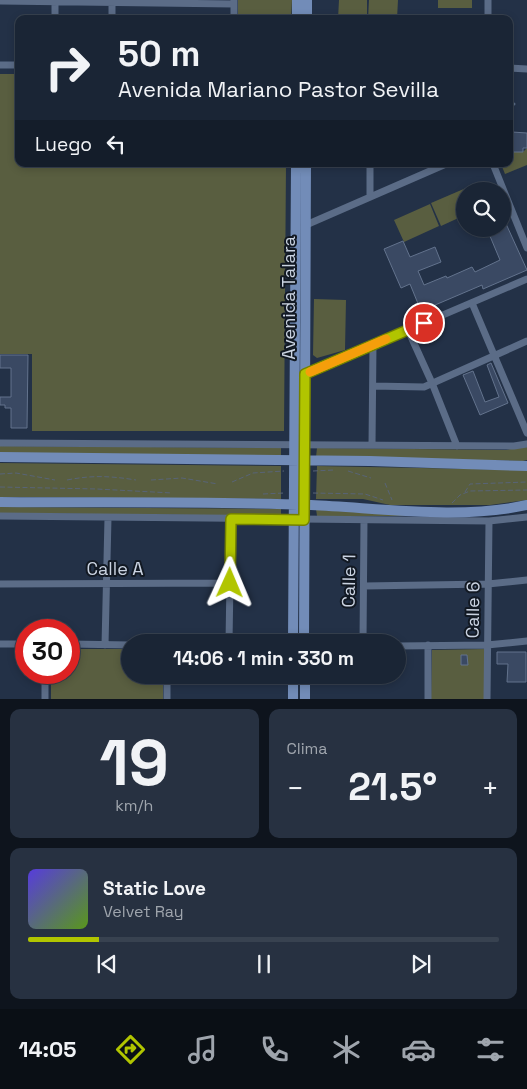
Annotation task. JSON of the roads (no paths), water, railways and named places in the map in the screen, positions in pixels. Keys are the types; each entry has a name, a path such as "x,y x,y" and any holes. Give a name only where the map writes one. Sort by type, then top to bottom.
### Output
{"main road":[{"path":"296,15 297,0"},
{"path":"307,0 307,15"},
{"name":"Avenida Talara","path":"293,634 299,493 299,471 294,460 296,167"},
{"name":"Avenida Talara","path":"299,471 305,461 306,167"},
{"path":"0,457 294,460 527,466"},
{"path":"0,502 298,505 386,510 480,512 505,510 527,505"},
{"name":"Avenida Talara","path":"298,520 304,634"},
{"path":"293,684 293,699"},
{"path":"305,684 305,699"}],"street":[{"path":"488,0 488,15"},
{"path":"0,1 234,2 234,15"},
{"path":"112,1 112,15"},
{"path":"55,2 55,15"},
{"path":"0,65 15,65"},
{"path":"513,68 527,69"},
{"path":"370,167 370,197"},
{"path":"306,225 439,167"},
{"path":"494,167 527,248"},
{"path":"305,374 527,279"},
{"path":"472,303 527,433"},
{"path":"408,330 457,446"},
{"path":"372,386 424,387 527,340"},
{"path":"372,445 373,345"},
{"path":"0,443 294,446 514,446 527,444"},
{"path":"0,516 298,520 489,520 527,517"},
{"path":"105,645 108,518"},
{"path":"229,634 231,519"},
{"name":"Calle 1","path":"363,634 364,520"},
{"name":"Calle 6","path":"487,699 489,520"},
{"path":"364,586 488,584 527,580"},
{"name":"Calle A","path":"0,584 230,583"},
{"path":"406,646 487,645 527,641"},
{"path":"0,644 15,644"},
{"path":"80,644 121,645"},
{"path":"428,645 428,699"},
{"path":"45,684 46,699"},
{"path":"167,684 167,699"}]}
